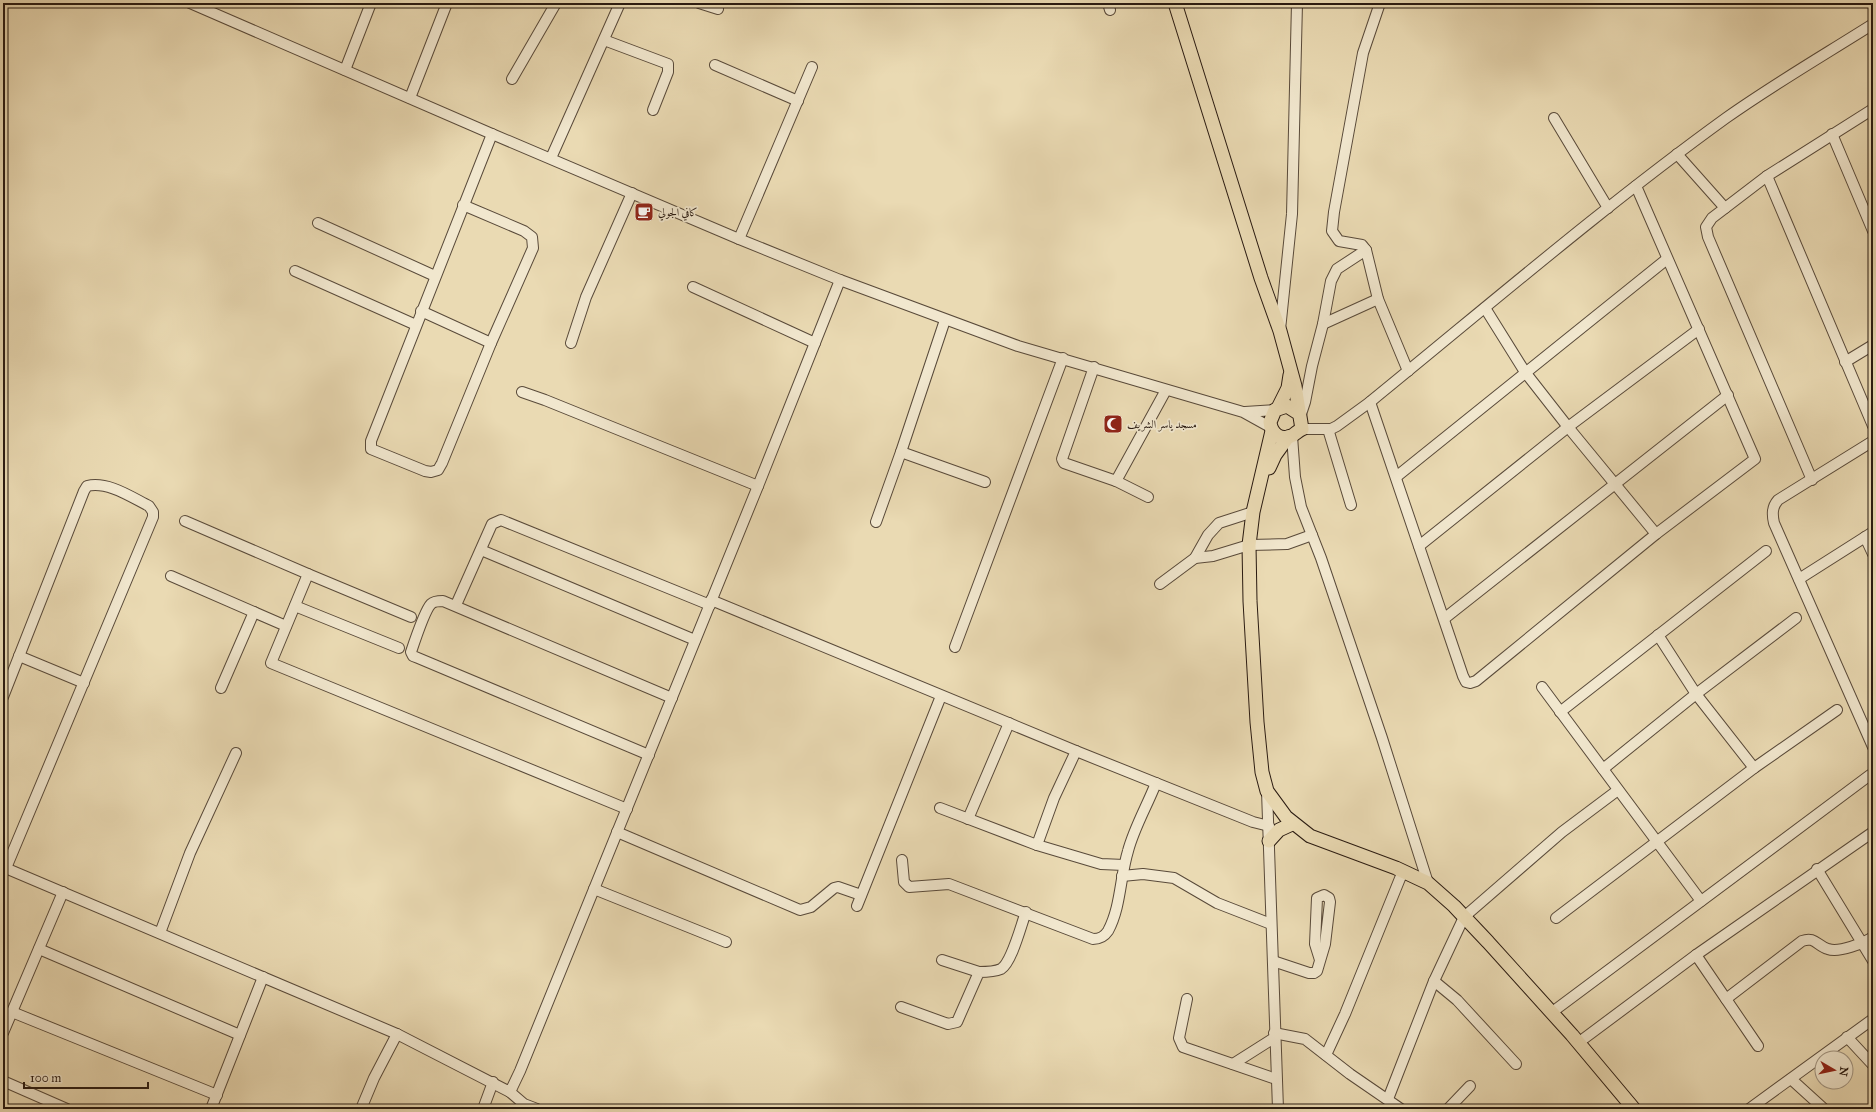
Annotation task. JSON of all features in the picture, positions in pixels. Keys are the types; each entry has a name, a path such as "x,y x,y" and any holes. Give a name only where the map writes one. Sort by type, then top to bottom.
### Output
{"main road":[{"path":"1175,3 1261,278 1280,332 1295,386 1296,427 1275,455 1260,486"},
{"path":"1290,368 1288,388 1270,418 1271,429 1260,486 1253,512 1249,545 1250,601 1257,722 1262,772 1267,791 1279,810 1292,824 1320,840 1403,871 1428,883 1464,917 1551,1012 1634,1109"},
{"path":"1276,409 1291,408 1296,427"},
{"path":"1271,429 1279,436 1296,427"},
{"path":"1269,841 1279,830 1292,824"}],"street":[{"path":"190,3 492,134 739,239 840,280 1018,346 1094,367 1166,390 1243,412 1271,429"},
{"path":"345,70 371,3"},
{"path":"410,98 447,3"},
{"path":"512,79 556,3"},
{"path":"551,158 620,3"},
{"path":"699,3 718,9"},
{"path":"1280,332 1292,214 1297,3"},
{"path":"1380,3 1363,53 1332,227 1334,235 1339,241 1362,245 1366,250 1378,300 1408,371"},
{"path":"1296,427 1328,429 1337,426 1370,402 1608,208 1678,154 1758,96 1873,24"},
{"path":"604,40 668,64 668,72 653,110"},
{"path":"715,65 798,101"},
{"path":"739,239 812,67"},
{"path":"1812,480 1706,234 1706,227 1710,220 1767,176 1873,109"},
{"path":"1554,118 1608,208"},
{"path":"464,205 524,231 532,236 534,243 530,257 491,343 442,463 438,470 432,472 425,471 372,449 371,441 421,311 492,134"},
{"path":"1832,134 1873,231"},
{"path":"1678,154 1725,208"},
{"path":"1767,176 1873,426"},
{"path":"1370,402 1466,682 1476,682 1656,534 1756,459 1636,186"},
{"path":"571,343 586,297 632,193"},
{"path":"318,223 435,276"},
{"path":"1366,250 1337,269 1331,281 1323,324 1312,366 1305,402 1296,427 1296,487 1382,738 1428,883"},
{"path":"1396,477 1667,259"},
{"path":"296,271 416,325"},
{"path":"510,1092 520,1071 711,603 840,280"},
{"path":"693,286 815,343"},
{"path":"1323,324 1378,300"},
{"path":"1485,308 1525,372 1656,534"},
{"path":"421,311 491,343"},
{"path":"876,522 945,320"},
{"path":"1419,546 1568,427 1699,329"},
{"path":"1846,362 1873,345"},
{"path":"955,647 1063,358"},
{"path":"1094,367 1062,459 1064,463 1116,481 1148,496"},
{"path":"1116,481 1166,390"},
{"path":"522,392 758,486"},
{"path":"1445,618 1728,396"},
{"path":"1243,412 1276,409"},
{"path":"1328,429 1351,505"},
{"path":"1873,441 1778,500 1773,509 1774,523 1873,747"},
{"path":"901,452 985,482"},
{"path":"3,697 87,486 93,485 108,487 149,506 153,512 153,517 5,868 396,1034 493,1082 510,1092 524,1104 537,1109"},
{"path":"1160,584 1195,558 1208,535 1219,523 1253,512"},
{"path":"456,605 492,524 496,521 506,521 1009,723 1156,784 1253,822 1269,826"},
{"path":"185,522 411,617"},
{"path":"1195,558 1213,556 1249,545 1287,544 1312,534"},
{"path":"1799,579 1869,534 1873,554"},
{"path":"481,550 695,640"},
{"path":"1560,712 1766,551"},
{"path":"308,574 271,663 627,809"},
{"path":"171,576 286,626"},
{"path":"649,755 413,656 411,652 414,643 432,603 440,601 456,605 672,698"},
{"path":"295,606 399,648"},
{"path":"221,688 254,612"},
{"path":"1603,769 1696,694 1796,618"},
{"path":"1658,635 1696,694 1754,768"},
{"path":"19,656 84,683"},
{"path":"1542,687 1656,842 1701,900"},
{"path":"857,906 941,696"},
{"path":"1556,918 1754,768 1837,710"},
{"path":"968,818 1009,723"},
{"path":"1037,845 1054,798 1076,752"},
{"path":"160,933 190,853 236,753"},
{"path":"1551,1012 1870,775"},
{"path":"902,860 904,882 908,887 949,884 1026,912 1093,939 1099,939 1104,936 1108,930 1119,896 1124,865 1131,840 1156,784"},
{"path":"1388,1099 1434,981 1464,917 1562,832 1618,790"},
{"path":"1267,791 1274,1036 1278,1109"},
{"path":"940,808 1037,845 1101,864 1124,865"},
{"path":"617,832 800,910 811,907 834,888 838,887 861,894"},
{"path":"1578,1043 1696,954 1817,869 1872,834"},
{"path":"1817,869 1873,961"},
{"path":"1326,1055 1345,1014 1403,871"},
{"path":"1122,876 1143,874 1174,878 1217,903 1271,924"},
{"path":"594,889 726,942"},
{"path":"3,1033 63,892"},
{"path":"1273,961 1314,973 1317,971 1325,944 1330,902 1329,898 1324,895 1320,895 1317,905 1316,944 1320,960"},
{"path":"942,960 979,972 1001,968 1008,962 1026,912"},
{"path":"1726,999 1802,941 1815,940 1826,949 1831,950 1863,944 1873,937"},
{"path":"39,949 240,1035"},
{"path":"1696,954 1758,1046"},
{"path":"901,1007 948,1024 953,1024 959,1017 979,972"},
{"path":"211,1109 263,977"},
{"path":"1434,981 1457,1000 1516,1064"},
{"path":"1187,999 1179,1038 1183,1047 1276,1079"},
{"path":"12,1012 217,1095"},
{"path":"1749,1109 1873,1019"},
{"path":"361,1109 374,1078 396,1034"},
{"path":"1233,1064 1274,1036 1305,1039 1350,1074 1388,1099 1400,1109"},
{"path":"1847,1037 1873,1064"},
{"path":"1791,1078 1824,1109"},
{"path":"3,1081 67,1109"},
{"path":"483,1109 493,1082"},
{"path":"1448,1109 1470,1086"}],"place":[{"name":"كافي الجولي","path":"644,212"},
{"name":"مسجد ياسر الشريف","path":"1113,424"}]}
